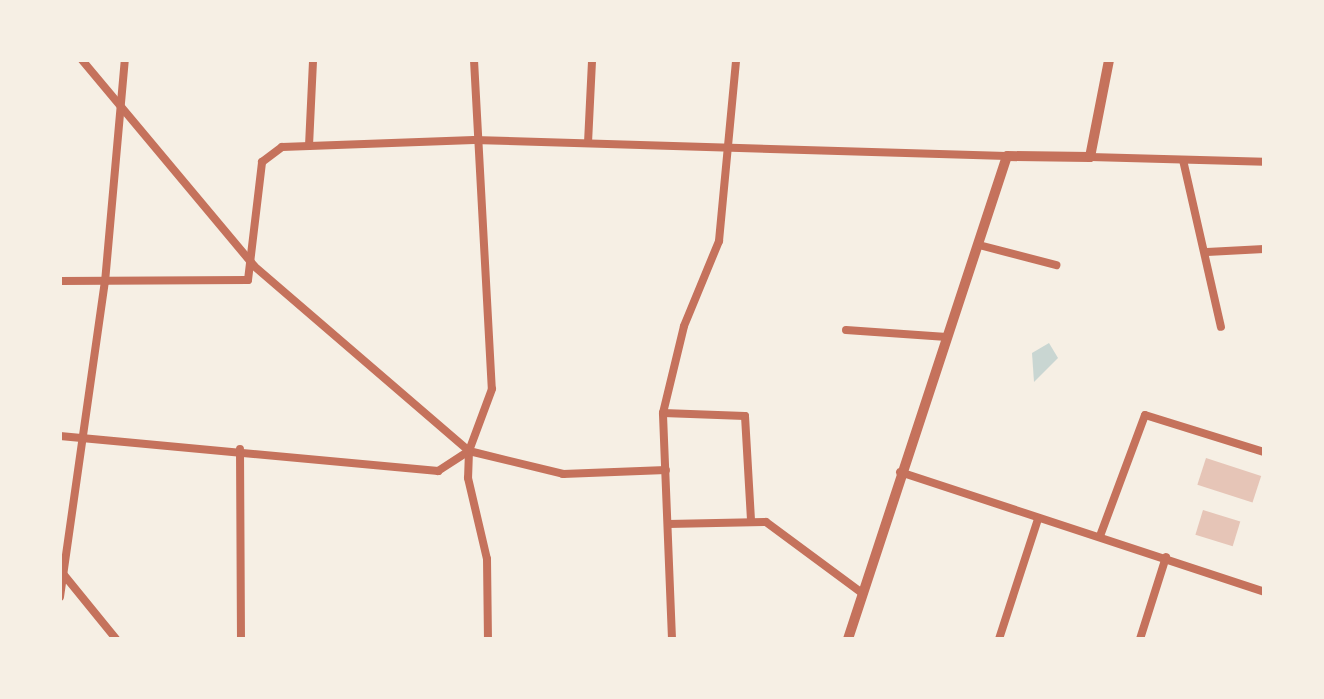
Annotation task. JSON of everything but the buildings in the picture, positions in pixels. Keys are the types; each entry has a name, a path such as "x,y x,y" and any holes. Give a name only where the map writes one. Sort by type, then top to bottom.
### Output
{"street":[{"path":"82,60 254,266 469,451 563,474 666,470"},
{"path":"60,597 68,579 105,282 125,60"},
{"path":"309,146 313,60"},
{"path":"474,60 474,140 492,389 469,451 487,559 488,639"},
{"path":"588,143 592,60"},
{"path":"672,639 663,413 684,326 719,241 731,149 736,60"},
{"path":"1090,157 1109,60"},
{"path":"60,281 230,285 248,280 254,266 262,162 282,147 474,140 1264,162"},
{"path":"848,639 900,472 1007,156"},
{"path":"1183,160 1207,252 1221,327"},
{"path":"979,245 1056,265"},
{"path":"1207,252 1264,249"},
{"path":"846,330 947,337"},
{"path":"663,413 745,416 751,520"},
{"path":"1100,536 1145,415 1264,452"},
{"path":"60,436 240,449 438,471 469,451"},
{"path":"240,449 241,638"},
{"path":"900,472 1038,519 1166,557 1264,592"},
{"path":"999,639 1038,519"},
{"path":"668,524 751,520 774,527 862,593"},
{"path":"1140,639 1166,557"},
{"path":"60,570 116,639"}],"shaded area":[{"path":"1049,343 1058,358 1034,382 1032,353"}]}
